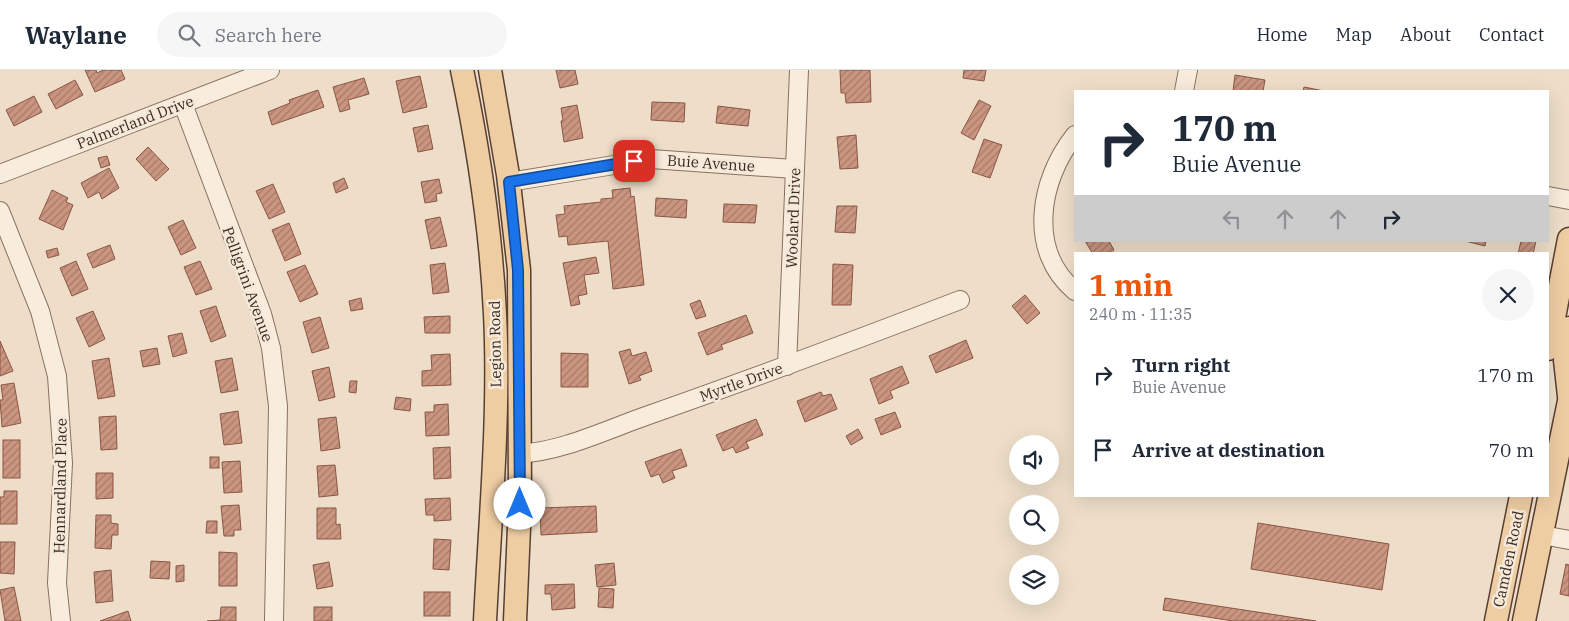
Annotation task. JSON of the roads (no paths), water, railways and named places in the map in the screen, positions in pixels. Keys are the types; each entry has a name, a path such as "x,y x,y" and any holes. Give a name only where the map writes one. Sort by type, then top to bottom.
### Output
{"main road":[{"name":"Legion Road","path":"462,70 485,190 495,314 495,399 485,621"},
{"path":"478,70 490,124 502,139"},
{"name":"Legion Road","path":"490,70 509,182 518,270 520,454 515,621"},
{"path":"1549,343 1569,239"},
{"path":"1569,328 1565,360 1569,396"},
{"name":"Camden Road","path":"1524,621 1569,401"},
{"name":"Camden Road","path":"1496,621 1521,497"}],"street":[{"name":"Palmerland Drive","path":"0,174 270,70"},
{"name":"Woolard Drive","path":"787,366 799,70"},
{"path":"1184,90 1188,70"},
{"name":"Pelligrini Avenue","path":"183,104 262,314 271,348 278,406 274,621"},
{"path":"1074,137 1060,158 1051,180 1046,197 1043,231 1046,251 1053,267 1074,290"},
{"name":"Buie Avenue","path":"509,182 651,158 794,169"},
{"path":"1549,196 1569,200"},
{"name":"Hennardland Place","path":"0,211 40,311 57,376 63,463 57,583 61,621"},
{"name":"Myrtle Drive","path":"520,454 536,454 787,366 960,300"},
{"path":"1542,535 1569,540"}]}
